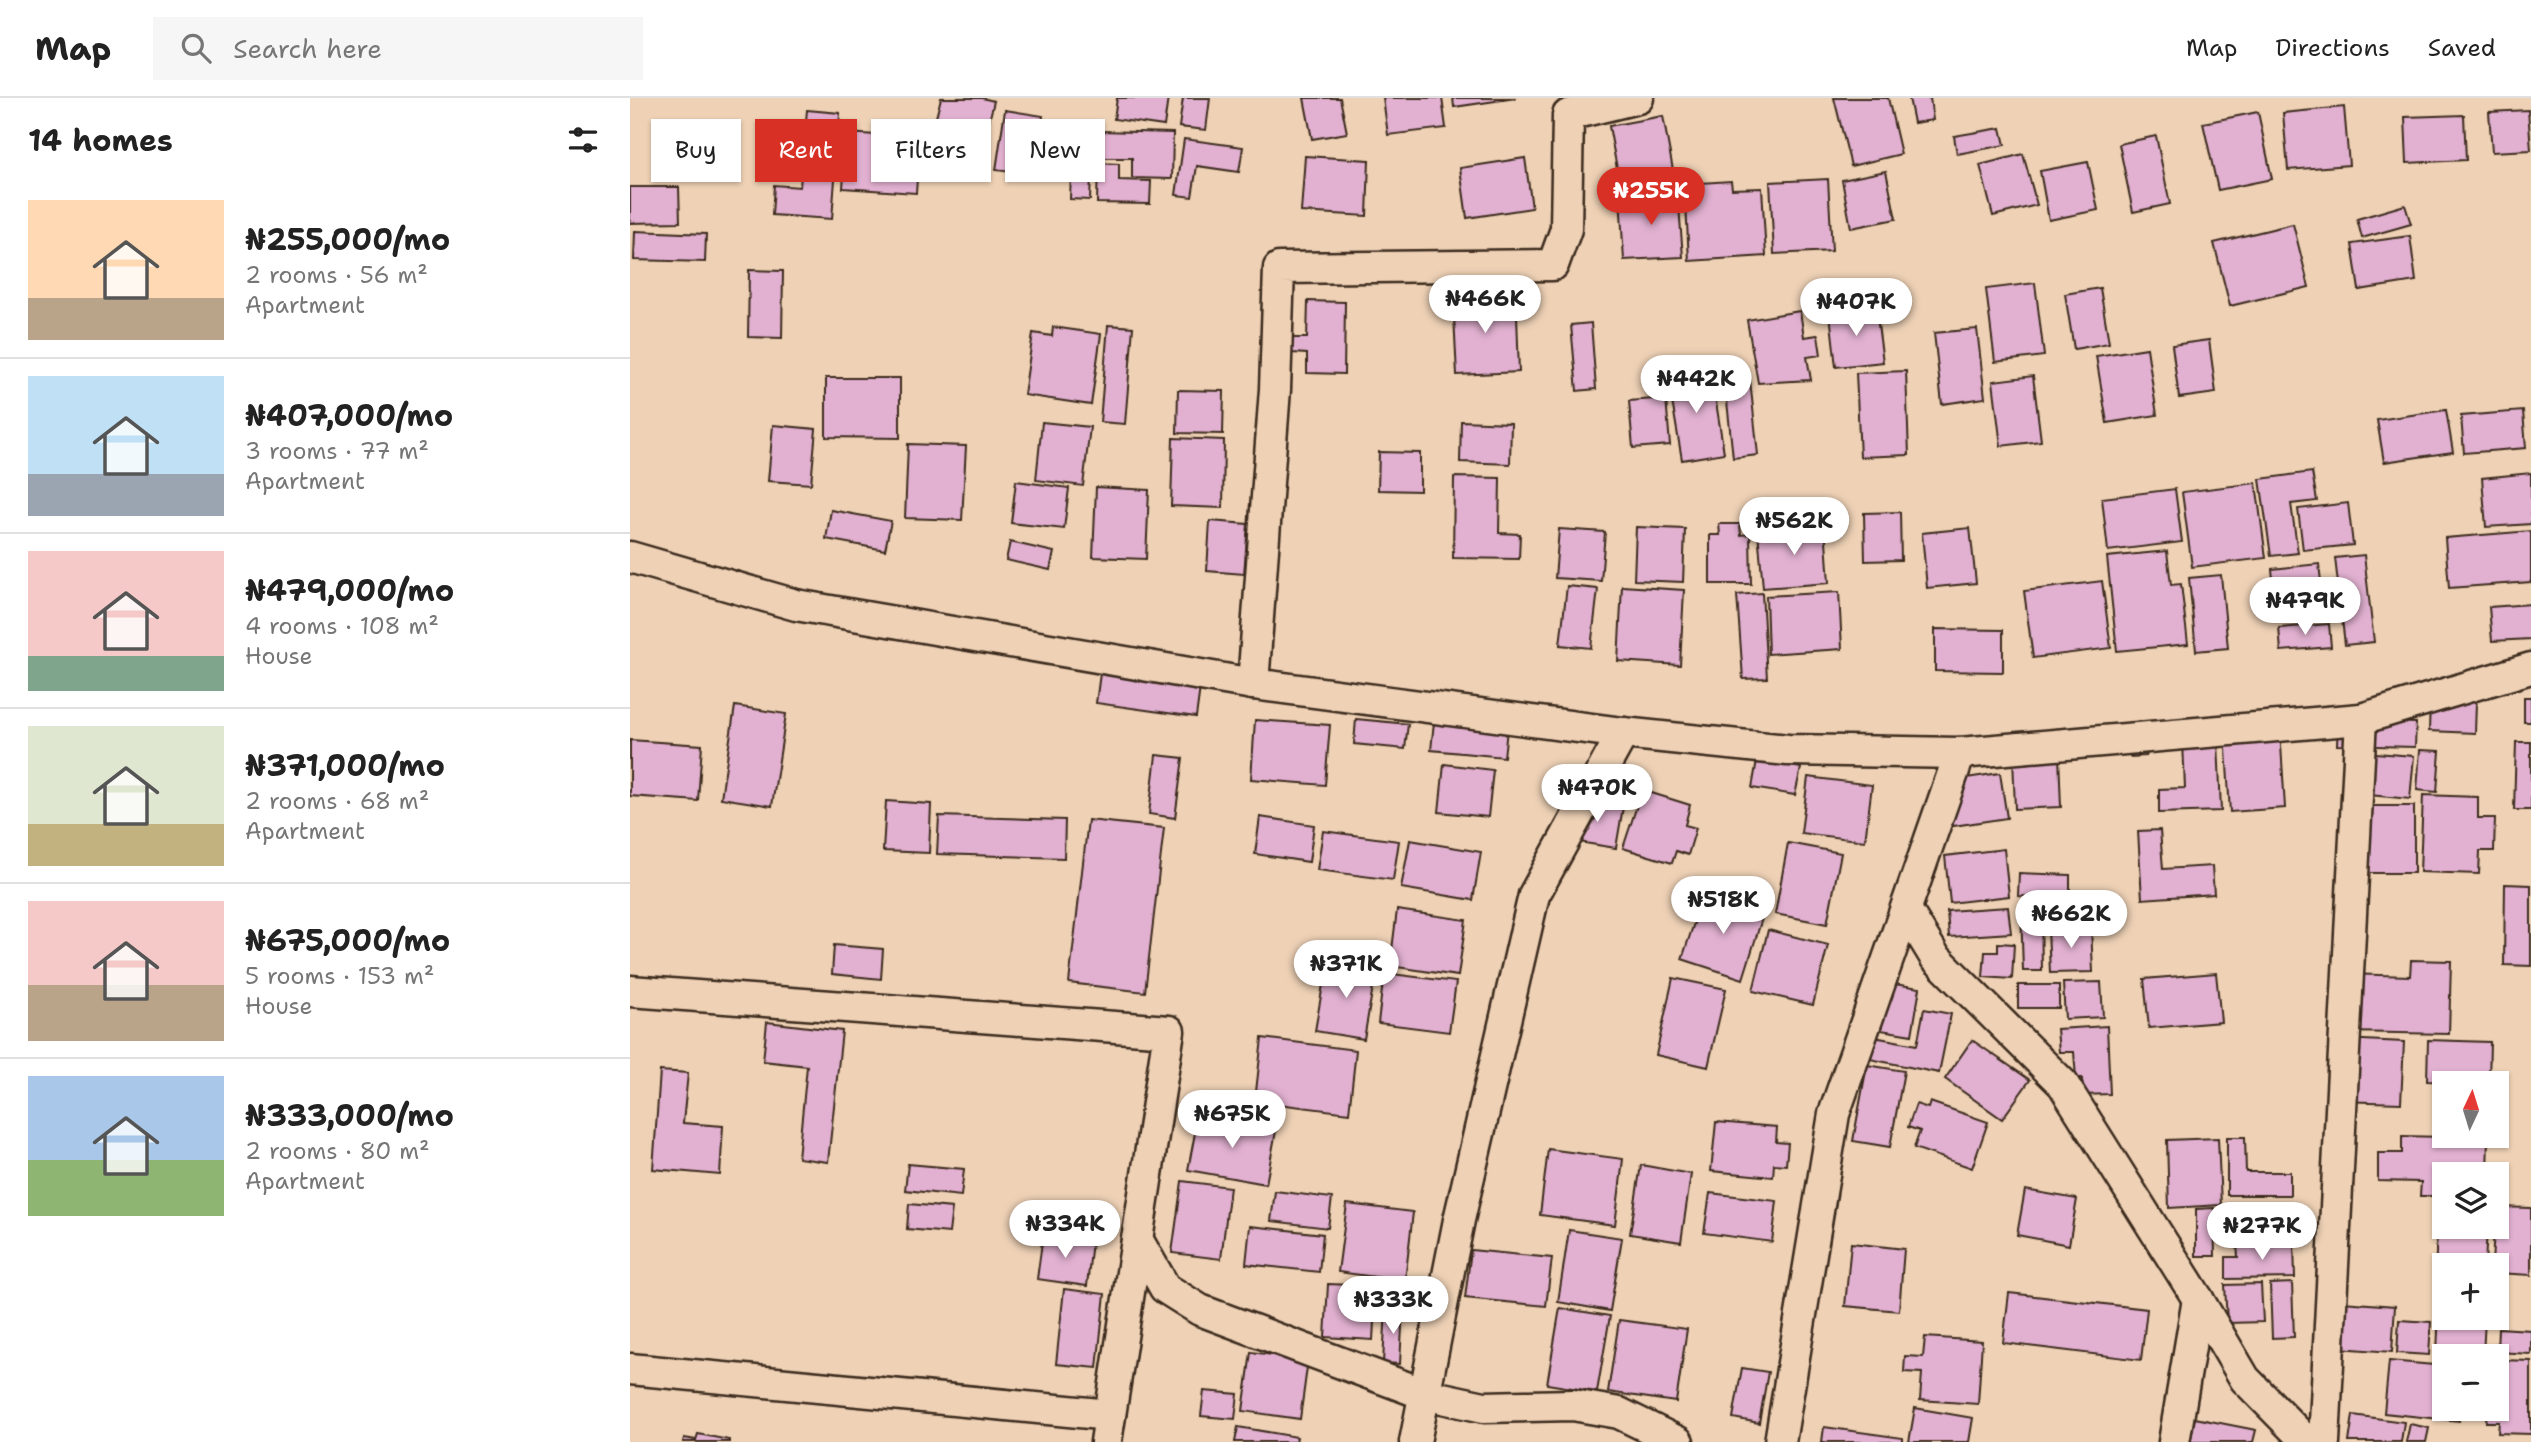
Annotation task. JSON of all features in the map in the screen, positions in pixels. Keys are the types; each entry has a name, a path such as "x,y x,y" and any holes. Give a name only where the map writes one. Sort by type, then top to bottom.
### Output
{"street":[{"path":"1253,684 1275,389 1279,268 1553,265 1566,229 1568,115 1638,98"},
{"path":"630,557 796,605 1253,684 1623,733 1788,751 1960,753 2361,719 2531,668"},
{"path":"2324,1442 2361,719"},
{"path":"1415,1442 1459,1220 1534,895 1623,733"},
{"path":"1780,1442 1834,1114 1960,753"},
{"path":"1906,911 1935,957 2063,1084 2245,1379 2307,1442"},
{"path":"630,991 1170,1031 1108,1429 630,1369"},
{"path":"1137,1239 1165,1288 1199,1310 1424,1395 1484,1407 1573,1405 1619,1413 1678,1442"},
{"path":"2174,1442 2198,1299"}],"building":[{"path":"941,98 982,98 994,101 990,119 936,119"},
{"path":"1117,98 1168,98 1164,126 1114,119"},
{"path":"1183,98 1210,98 1206,130 1179,127"},
{"path":"1304,98 1340,98 1347,133 1312,139"},
{"path":"1383,98 1442,98 1446,128 1388,135"},
{"path":"1453,98 1516,98 1454,107"},
{"path":"1834,98 1888,98 1901,154 1851,166"},
{"path":"1909,98 1930,98 1933,120 1914,123"},
{"path":"2344,107 2349,165 2288,170 2283,113"},
{"path":"807,110 840,113 840,119 806,119"},
{"path":"1005,110 1043,116 1043,119 1005,119 1005,171 996,170"},
{"path":"2528,110 2531,150 2492,152 2489,112"},
{"path":"2258,112 2272,179 2218,190 2203,123"},
{"path":"2464,115 2466,160 2407,163 2405,117"},
{"path":"1663,116 1675,181 1621,190 1609,126"},
{"path":"2001,128 2005,145 1957,154 1954,136"},
{"path":"1105,131 1173,133 1172,179 1132,178 1132,158 1105,158"},
{"path":"857,134 871,135 871,182 917,182 916,193 843,188 843,182 857,182"},
{"path":"2156,136 2170,204 2133,212 2119,144"},
{"path":"1184,139 1243,147 1239,172 1197,166 1192,197 1176,195"},
{"path":"2023,154 2037,205 1993,216 1980,165"},
{"path":"1305,156 1369,160 1367,216 1301,212"},
{"path":"1525,158 1532,208 1467,218 1460,168"},
{"path":"2088,162 2098,210 2049,220 2040,171"},
{"path":"1105,163 1119,164 1119,180 1151,181 1150,204 1097,203 1098,182 1105,182"},
{"path":"1886,171 1896,219 1851,228 1842,180"},
{"path":"1828,179 1832,251 1774,254 1770,182"},
{"path":"1731,181 1732,189 1762,188 1766,256 1689,261 1685,184"},
{"path":"800,182 835,182 832,219 772,215 774,185 800,187"},
{"path":"1071,182 1091,182 1090,200 1070,199"},
{"path":"630,187 679,187 680,222 630,223"},
{"path":"1678,193 1683,257 1624,260 1620,197"},
{"path":"2405,205 2411,224 2362,238 2357,219"},
{"path":"2293,224 2309,287 2230,306 2214,243"},
{"path":"635,231 706,234 705,262 634,260"},
{"path":"2410,236 2416,281 2359,290 2352,244"},
{"path":"749,270 783,271 782,338 748,337"},
{"path":"2035,283 2044,356 1995,362 1986,289"},
{"path":"2100,288 2109,343 2074,349 2065,294"},
{"path":"1508,293 1510,316 1517,316 1519,372 1457,375 1453,296"},
{"path":"1308,301 1345,302 1344,374 1307,373 1307,354 1292,353 1292,338 1307,338"},
{"path":"1876,309 1883,362 1836,367 1830,314"},
{"path":"1800,311 1804,337 1818,335 1821,355 1807,357 1811,380 1758,383 1747,320"},
{"path":"1591,323 1596,389 1577,391 1571,325"},
{"path":"1108,325 1133,327 1125,424 1100,422"},
{"path":"1053,327 1101,334 1091,405 1024,395 1033,333 1052,336"},
{"path":"1977,329 1985,398 1942,404 1934,333"},
{"path":"2209,340 2216,393 2179,398 2172,345"},
{"path":"2147,348 2157,415 2107,423 2096,356"},
{"path":"1711,370 1724,453 1682,460 1668,377"},
{"path":"1906,371 1909,455 1860,457 1856,373"},
{"path":"2033,376 2041,441 2001,446 1993,381"},
{"path":"826,378 900,378 900,438 826,437"},
{"path":"1750,380 1758,455 1733,458 1725,382"},
{"path":"1178,390 1224,391 1223,434 1177,433"},
{"path":"1666,398 1670,445 1633,448 1629,401"},
{"path":"2446,410 2453,452 2384,462 2377,420"},
{"path":"2523,411 2526,448 2464,453 2461,416"},
{"path":"1461,421 1511,423 1510,464 1460,462"},
{"path":"1042,422 1090,427 1083,486 1036,480"},
{"path":"773,425 816,429 811,484 768,481"},
{"path":"1173,438 1224,440 1223,508 1171,506"},
{"path":"908,444 966,446 962,520 905,518"},
{"path":"1379,452 1420,453 1420,491 1378,490"},
{"path":"2312,472 2317,501 2291,504 2298,553 2271,556 2260,479"},
{"path":"2531,473 2531,524 2486,527 2482,478"},
{"path":"1454,477 1500,478 1499,533 1520,534 1519,559 1453,558"},
{"path":"1016,481 1069,488 1064,529 1011,523"},
{"path":"2256,483 2266,558 2192,567 2182,492"},
{"path":"1096,487 1149,490 1146,559 1093,557"},
{"path":"2175,489 2182,542 2108,551 2102,498"},
{"path":"2348,503 2353,545 2303,550 2298,509"},
{"path":"831,510 891,521 885,550 826,539"},
{"path":"1900,512 1901,560 1865,561 1864,513"},
{"path":"1210,521 1248,524 1244,574 1207,571"},
{"path":"1719,524 1740,524 1741,535 1750,534 1751,584 1710,584 1710,535 1720,535"},
{"path":"1825,526 1829,583 1763,588 1758,531"},
{"path":"1636,527 1685,529 1683,582 1634,580"},
{"path":"1970,528 1976,583 1927,588 1922,533"},
{"path":"1559,529 1605,532 1601,581 1555,578"},
{"path":"2531,531 2531,582 2449,588 2445,538"},
{"path":"1010,542 1054,552 1050,570 1006,560"},
{"path":"2167,551 2171,585 2181,584 2188,644 2117,651 2107,557"},
{"path":"2364,555 2374,642 2345,645 2335,558"},
{"path":"2319,564 2325,616 2277,621 2272,569"},
{"path":"2221,575 2228,648 2196,651 2189,578"},
{"path":"2102,581 2111,648 2033,658 2024,591"},
{"path":"1567,586 1598,589 1591,648 1560,645"},
{"path":"1622,586 1684,590 1680,665 1618,661"},
{"path":"1839,592 1842,649 1768,654 1766,596"},
{"path":"1762,593 1767,678 1743,679 1737,595"},
{"path":"2531,604 2531,639 2492,641 2489,607"},
{"path":"2329,624 2331,647 2281,651 2279,628"},
{"path":"1935,629 2003,630 2003,672 1935,671"},
{"path":"1101,666 1201,680 1196,717 1096,703"},
{"path":"2524,697 2531,697 2531,722 2524,722"},
{"path":"2430,701 2476,702 2475,733 2429,731"},
{"path":"735,706 786,714 772,806 721,798"},
{"path":"1356,719 1408,724 1405,749 1354,744"},
{"path":"1255,720 1330,725 1325,785 1251,779"},
{"path":"2338,721 2416,723 2415,747 2337,745"},
{"path":"1434,722 1507,729 1504,757 1431,750"},
{"path":"2280,729 2285,808 2230,812 2225,733"},
{"path":"2145,733 2146,756 2130,757 2128,734"},
{"path":"630,740 702,745 698,801 630,796"},
{"path":"2218,741 2221,811 2159,813 2159,789 2185,788 2183,742"},
{"path":"2516,742 2531,742 2531,810 2514,810"},
{"path":"2420,750 2440,751 2437,792 2417,790"},
{"path":"2362,752 2414,756 2410,799 2359,794"},
{"path":"1156,755 1183,758 1175,818 1149,814"},
{"path":"2059,755 2061,807 2015,809 2013,757"},
{"path":"1757,760 1801,768 1795,795 1752,788"},
{"path":"1444,764 1493,770 1488,817 1439,812"},
{"path":"2000,773 2007,818 1953,826 1946,781"},
{"path":"1808,777 1872,785 1865,841 1801,833"},
{"path":"1642,790 1690,805 1685,825 1696,828 1688,855 1676,851 1672,863 1623,848"},
{"path":"2423,795 2478,797 2478,818 2495,818 2494,851 2480,851 2479,874 2420,872"},
{"path":"1579,799 1623,807 1616,848 1572,841"},
{"path":"886,801 931,804 929,853 883,851"},
{"path":"2368,806 2414,806 2414,873 2368,873"},
{"path":"939,816 1065,820 1064,858 937,854"},
{"path":"1260,817 1314,825 1309,862 1255,854"},
{"path":"1088,820 1164,828 1145,992 1069,983"},
{"path":"2160,830 2163,869 2212,866 2214,894 2142,899 2138,831"},
{"path":"1323,831 1399,841 1393,880 1317,870"},
{"path":"1410,840 1481,852 1473,900 1401,888"},
{"path":"1788,843 1841,853 1827,924 1775,914"},
{"path":"2004,849 2009,896 1950,903 1945,856"},
{"path":"2019,873 2070,875 2070,898 2018,896"},
{"path":"2505,884 2531,885 2531,966 2504,965"},
{"path":"1704,893 1764,912 1743,979 1682,959"},
{"path":"2021,906 2041,906 2042,971 2023,971"},
{"path":"2008,907 2011,933 1949,937 1947,911"},
{"path":"1397,910 1466,920 1458,976 1390,966"},
{"path":"2091,927 2093,972 2050,973 2048,929"},
{"path":"1768,930 1828,945 1813,1005 1753,991"},
{"path":"1998,943 2014,944 2012,979 1983,977 1985,952 1998,952"},
{"path":"834,945 883,949 881,979 832,974"},
{"path":"2411,960 2451,961 2449,1034 2346,1032 2347,974 2410,976"},
{"path":"1327,961 1376,969 1364,1039 1315,1031"},
{"path":"1384,973 1456,982 1449,1032 1378,1023"},
{"path":"2216,973 2221,1022 2149,1028 2144,979"},
{"path":"1673,978 1726,989 1708,1067 1656,1055"},
{"path":"2101,982 2103,1017 2065,1019 2063,983"},
{"path":"1888,983 1920,988 1912,1035 1881,1030"},
{"path":"2018,985 2059,985 2059,1008 2018,1008"},
{"path":"1924,1009 1951,1014 1939,1073 1870,1059 1874,1037 1917,1045"},
{"path":"767,1022 842,1031 828,1162 798,1158 807,1066 763,1061"},
{"path":"2107,1026 2110,1094 2083,1095 2082,1078 2076,1078 2074,1052 2059,1052 2057,1029"},
{"path":"1262,1038 1356,1050 1349,1113 1255,1101"},
{"path":"2342,1039 2404,1042 2401,1103 2340,1101"},
{"path":"1972,1040 2030,1080 2002,1119 1945,1079"},
{"path":"2428,1040 2490,1042 2489,1071 2432,1071 2432,1081 2427,1081"},
{"path":"1867,1065 1904,1071 1890,1147 1853,1141"},
{"path":"660,1071 688,1073 683,1123 723,1126 720,1175 653,1169"},
{"path":"1930,1102 1988,1122 1972,1168 1914,1148 1920,1131 1908,1127 1916,1104 1928,1108"},
{"path":"1198,1117 1276,1131 1266,1184 1188,1170"},
{"path":"1716,1122 1777,1127 1776,1142 1788,1143 1786,1165 1774,1164 1773,1177 1711,1171"},
{"path":"2402,1136 2432,1137 2432,1148 2488,1148 2487,1162 2432,1162 2432,1196 2420,1196 2421,1182 2378,1181 2378,1153 2402,1153"},
{"path":"2227,1137 2245,1137 2246,1172 2290,1172 2290,1195 2227,1195"},
{"path":"2218,1138 2221,1205 2169,1208 2167,1140"},
{"path":"1548,1149 1623,1159 1615,1225 1540,1215"},
{"path":"908,1164 964,1169 961,1196 905,1190"},
{"path":"1641,1165 1691,1174 1681,1242 1630,1234"},
{"path":"1182,1181 1230,1187 1221,1259 1172,1253"},
{"path":"2025,1190 2077,1199 2069,1245 2017,1235"},
{"path":"1275,1191 1332,1198 1328,1228 1271,1221"},
{"path":"1710,1193 1777,1201 1772,1242 1704,1233"},
{"path":"909,1204 952,1208 949,1233 907,1229"},
{"path":"1347,1204 1413,1212 1405,1281 1338,1272"},
{"path":"2509,1207 2531,1208 2531,1275 2509,1274 2509,1253 2493,1253 2493,1239 2509,1239"},
{"path":"2214,1208 2215,1256 2196,1256 2196,1209"},
{"path":"2289,1208 2290,1237 2233,1238 2233,1210"},
{"path":"1250,1226 1323,1234 1319,1272 1246,1264"},
{"path":"1569,1230 1622,1238 1610,1311 1558,1302"},
{"path":"1043,1235 1092,1241 1087,1286 1037,1279"},
{"path":"2437,1239 2486,1239 2486,1253 2436,1253"},
{"path":"1851,1243 1904,1249 1899,1311 1845,1306"},
{"path":"2294,1243 2295,1278 2226,1279 2226,1257 2238,1257 2237,1244"},
{"path":"1471,1250 1552,1258 1546,1306 1465,1298"},
{"path":"2292,1283 2294,1337 2272,1338 2270,1284"},
{"path":"1328,1284 1376,1286 1373,1340 1325,1337"},
{"path":"2261,1284 2263,1322 2227,1323 2225,1285"},
{"path":"1064,1289 1105,1294 1097,1368 1056,1364"},
{"path":"2009,1293 2147,1309 2141,1360 2003,1343"},
{"path":"2342,1302 2395,1306 2392,1352 2339,1348"},
{"path":"1386,1307 1403,1308 1400,1364 1383,1363"},
{"path":"1560,1308 1610,1316 1597,1392 1547,1384"},
{"path":"1619,1320 1687,1329 1676,1402 1608,1392"},
{"path":"2399,1320 2431,1322 2429,1355 2397,1353"},
{"path":"2438,1330 2484,1330 2484,1344 2437,1344"},
{"path":"2498,1330 2531,1330 2531,1354 2509,1353 2509,1344 2497,1344"},
{"path":"1925,1337 1982,1341 1978,1404 1920,1400 1922,1373 1904,1372 1905,1356 1923,1357"},
{"path":"1251,1352 1308,1360 1300,1419 1243,1411"},
{"path":"2509,1360 2531,1361 2531,1434 2498,1433 2499,1422 2486,1422 2509,1421"},
{"path":"2389,1361 2432,1365 2432,1418 2384,1413"},
{"path":"1742,1368 1768,1372 1759,1423 1733,1418"},
{"path":"1204,1391 1238,1394 1235,1419 1201,1416"},
{"path":"1915,1408 1973,1418 1969,1442 1909,1442"},
{"path":"2353,1415 2404,1422 2401,1442 2349,1442"},
{"path":"2195,1418 2256,1430 2253,1442 2190,1442"},
{"path":"2410,1424 2429,1428 2426,1442 2406,1442"},
{"path":"1238,1427 1297,1437 1296,1442 1235,1442"},
{"path":"1824,1427 1903,1438 1903,1442 1822,1442"},
{"path":"698,1434 729,1442 683,1442 684,1438 696,1440"}]}
